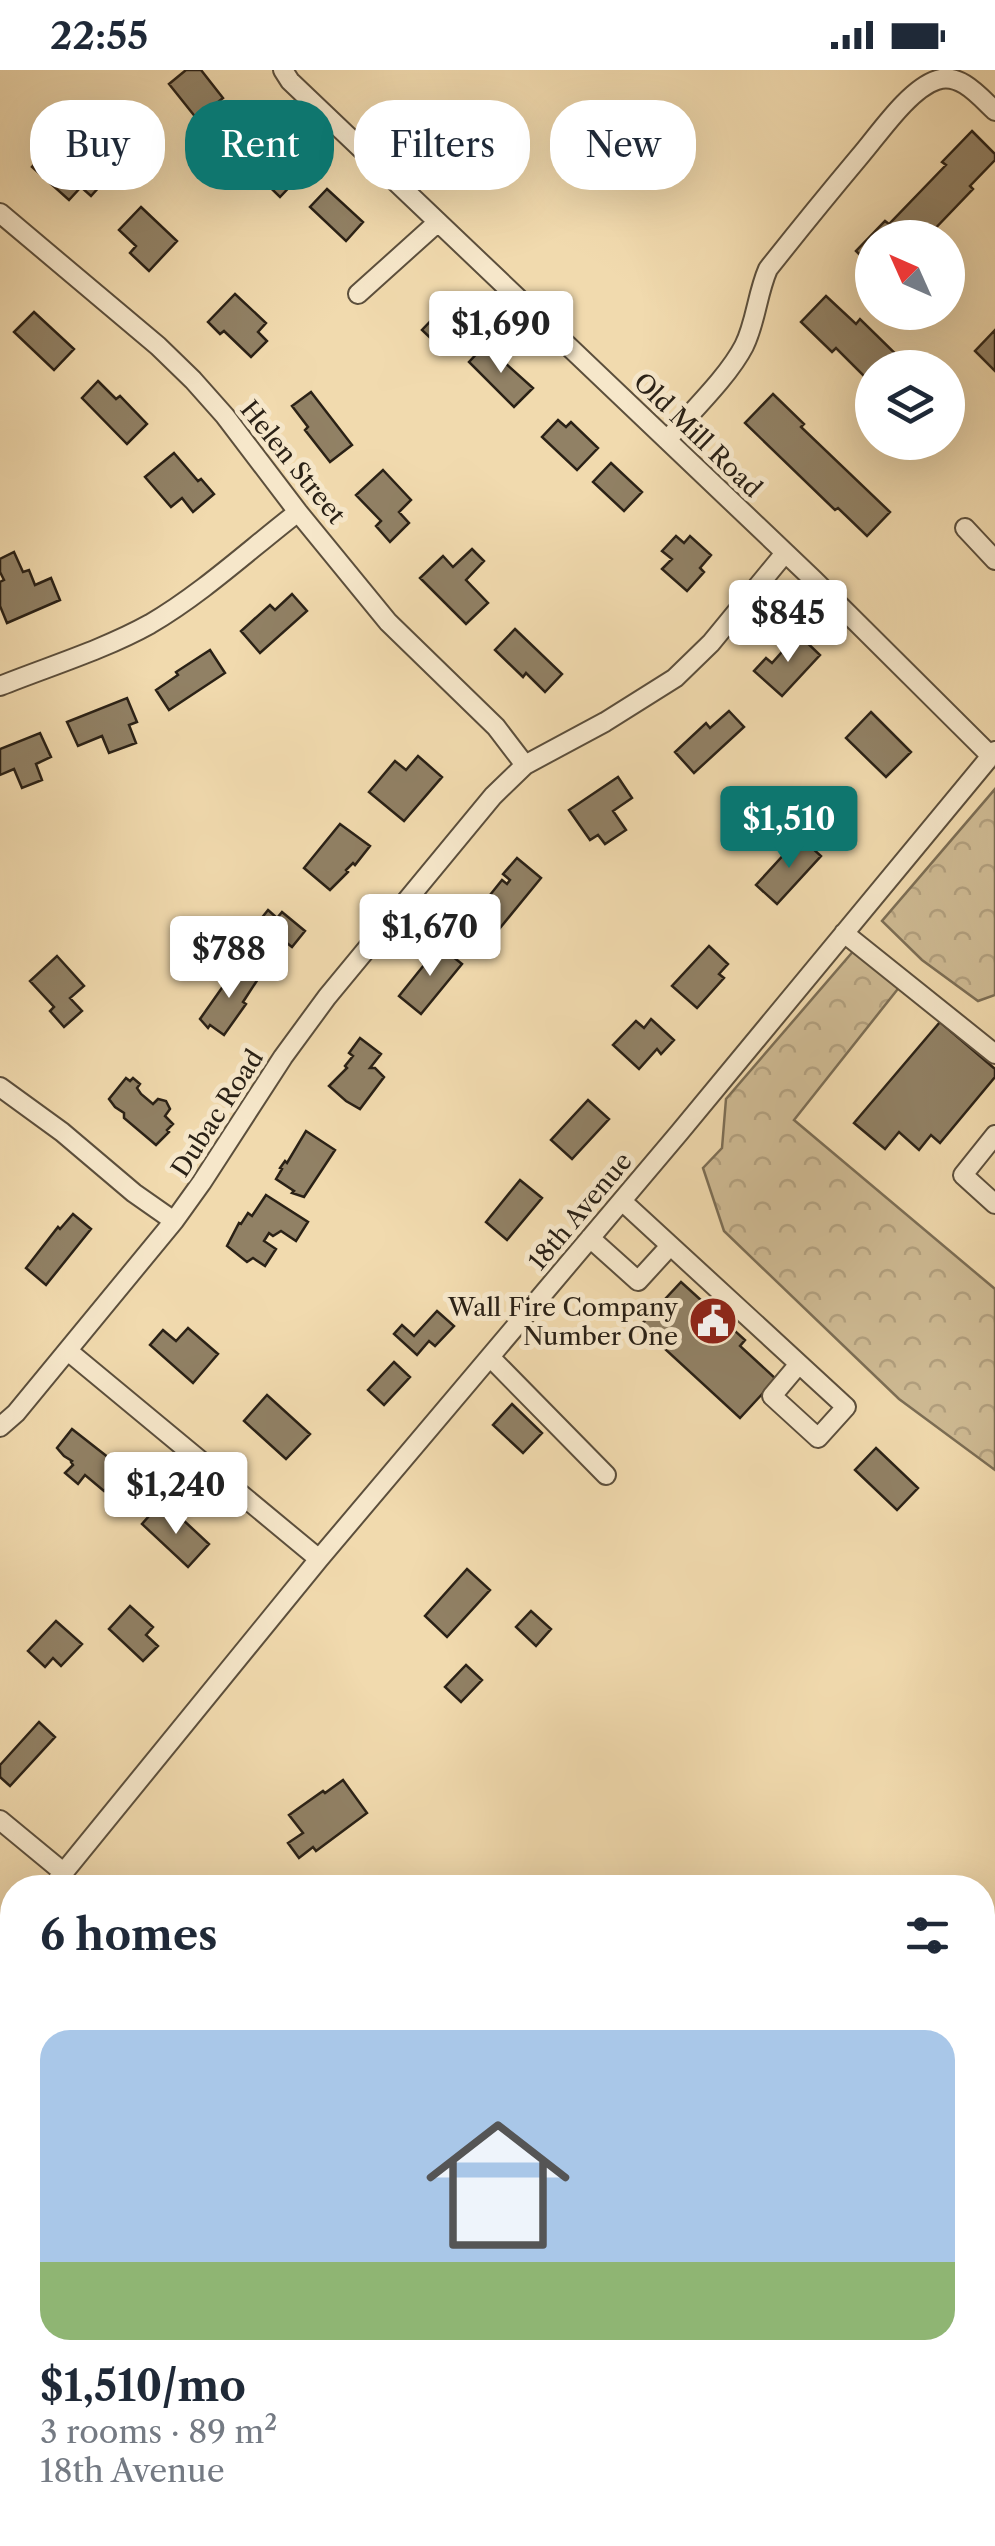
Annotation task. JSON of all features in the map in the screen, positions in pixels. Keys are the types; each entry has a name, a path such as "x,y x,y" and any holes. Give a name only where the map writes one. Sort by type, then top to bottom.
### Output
{"street":[{"name":"Old Mill Road","path":"283,70 290,81 993,753"},
{"path":"668,440 737,359 768,270 881,129 916,93 936,80 955,80 995,111"},
{"name":"Helen Street","path":"0,213 144,334 192,380 388,622 496,727 525,765"},
{"path":"358,294 438,222"},
{"path":"0,686 127,636 152,622 298,512"},
{"path":"964,528 995,560"},
{"name":"Dubac Road","path":"0,1427 16,1413 174,1221 327,997 493,796 525,765 675,678 710,643 785,552"},
{"name":"18th Avenue","path":"61,1875 319,1559 993,753"},
{"path":"844,934 995,1054"},
{"path":"0,1087 62,1132 134,1194 174,1221"},
{"path":"995,1135 962,1175 995,1204"},
{"path":"622,1201 799,1364"},
{"path":"590,1238 638,1281 670,1246"},
{"path":"68,1351 319,1559"},
{"path":"490,1357 606,1474"},
{"path":"0,1820 64,1872"}],"green space":[{"path":"995,789 995,995 978,1001 922,960 882,921"},
{"path":"856,948 901,985 794,1120 995,1289 995,1470 899,1399 724,1231 703,1168 722,1148 726,1099"}],"building":[{"path":"186,70 201,70 223,98 185,100 185,104 169,84"},
{"path":"972,131 995,154 995,160 970,186 973,189 943,220 893,220 946,165 942,162"},
{"path":"58,190 78,190 69,200"},
{"path":"328,190 363,222 346,241 310,207"},
{"path":"141,207 177,241 149,271 130,253 136,246 119,230"},
{"path":"235,294 266,323 258,332 267,341 251,357 224,331 220,334 208,322"},
{"path":"826,296 855,323 855,330 871,330 892,350 855,350 855,367 836,348 832,352 801,322"},
{"path":"447,304 469,325 444,351 422,330"},
{"path":"34,312 74,349 54,370 14,332"},
{"path":"995,330 995,371 975,351"},
{"path":"485,345 533,388 514,407 469,362"},
{"path":"98,381 116,399 120,396 147,424 127,444 82,398"},
{"path":"311,392 352,445 330,462 292,406"},
{"path":"773,394 804,424 801,427 890,512 867,536 745,423"},
{"path":"558,420 566,427 571,422 598,448 577,470 542,437"},
{"path":"174,453 214,494 193,512 182,498 171,507 145,477"},
{"path":"611,463 642,492 624,511 593,482"},
{"path":"383,470 411,500 399,512 409,523 390,542 376,526 381,521 356,495"},
{"path":"676,536 684,543 690,536 711,555 700,568 704,572 687,591 662,569 672,559 662,551"},
{"path":"472,549 484,561 466,580 488,603 466,624 420,578 443,556 453,567"},
{"path":"14,552 23,572 29,570 35,585 51,578 60,600 7,623 0,606 0,582 4,580 0,559"},
{"path":"292,594 307,611 260,653 241,631 270,605 275,610"},
{"path":"515,629 562,674 545,692 495,650"},
{"path":"798,634 820,655 782,696 754,671 766,658 772,663"},
{"path":"210,650 225,673 169,710 156,690"},
{"path":"127,698 137,722 129,725 136,743 109,753 102,736 78,746 67,722"},
{"path":"729,711 744,727 694,773 675,752 706,723 710,728"},
{"path":"871,712 911,752 886,777 846,738"},
{"path":"40,733 51,757 36,764 42,780 22,788 14,769 0,775 0,749"},
{"path":"418,756 442,777 404,821 369,792 395,761 406,770"},
{"path":"618,777 632,798 613,811 626,830 605,844 598,835 590,840 569,810"},
{"path":"340,824 370,846 330,890 304,868"},
{"path":"800,837 821,856 777,904 756,885"},
{"path":"517,858 541,878 500,928 478,910 502,880 507,884 510,880 503,874"},
{"path":"268,910 277,918 282,912 305,931 292,947 283,940 277,947 283,951 273,964 244,940"},
{"path":"437,944 462,964 421,1014 399,996"},
{"path":"709,946 728,964 719,974 724,978 697,1008 672,986"},
{"path":"57,956 84,986 70,998 82,1011 64,1027 50,1011 54,1007 30,981"},
{"path":"238,965 258,979 224,1035 210,1025 208,1028 200,1019"},
{"path":"651,1019 674,1040 661,1054 657,1049 639,1069 613,1045 636,1021 644,1028"},
{"path":"940,1022 995,1069 995,1077 940,1143 931,1135 919,1150 899,1132 885,1149 854,1123"},
{"path":"360,1038 381,1054 370,1068 384,1077 360,1109 329,1086 347,1068 353,1056 349,1053"},
{"path":"126,1078 140,1084 137,1088 153,1104 158,1099 166,1101 170,1109 165,1116 173,1124 156,1145 124,1118 124,1113 109,1099"},
{"path":"588,1100 609,1119 572,1159 551,1140"},
{"path":"306,1131 335,1150 304,1197 292,1193 276,1179"},
{"path":"520,1180 542,1198 507,1240 486,1222"},
{"path":"266,1195 308,1222 296,1241 281,1231 273,1236 269,1233 264,1241 276,1249 265,1266 253,1258 247,1262 227,1246 239,1223 248,1213 252,1216"},
{"path":"73,1214 91,1229 46,1285 26,1268"},
{"path":"681,1282 745,1340 740,1346 776,1379 740,1418 640,1326"},
{"path":"437,1311 454,1326 435,1346 429,1341 417,1355 394,1334 402,1325 414,1336"},
{"path":"188,1328 218,1354 193,1383 150,1345 163,1330 176,1341"},
{"path":"394,1362 410,1377 384,1405 368,1390"},
{"path":"267,1395 310,1434 286,1459 244,1421"},
{"path":"512,1404 542,1433 523,1453 493,1425"},
{"path":"72,1429 123,1469 104,1491 85,1475 78,1484 65,1473 72,1461 57,1448"},
{"path":"876,1448 918,1488 897,1510 855,1470"},
{"path":"157,1507 175,1524 181,1518 209,1544 188,1567 142,1524"},
{"path":"467,1569 490,1590 447,1637 425,1616"},
{"path":"130,1606 153,1627 146,1635 158,1646 143,1661 109,1629"},
{"path":"531,1611 551,1629 536,1646 516,1627"},
{"path":"56,1621 82,1644 61,1666 53,1658 45,1667 28,1651"},
{"path":"466,1665 482,1680 461,1702 445,1687"},
{"path":"39,1722 55,1737 10,1786 0,1777 0,1765"},
{"path":"343,1780 367,1813 316,1851 313,1847 299,1858 288,1843 303,1833 289,1815"}],"place":[{"name":"Wall Fire Company Number One","path":"713,1321"}]}
